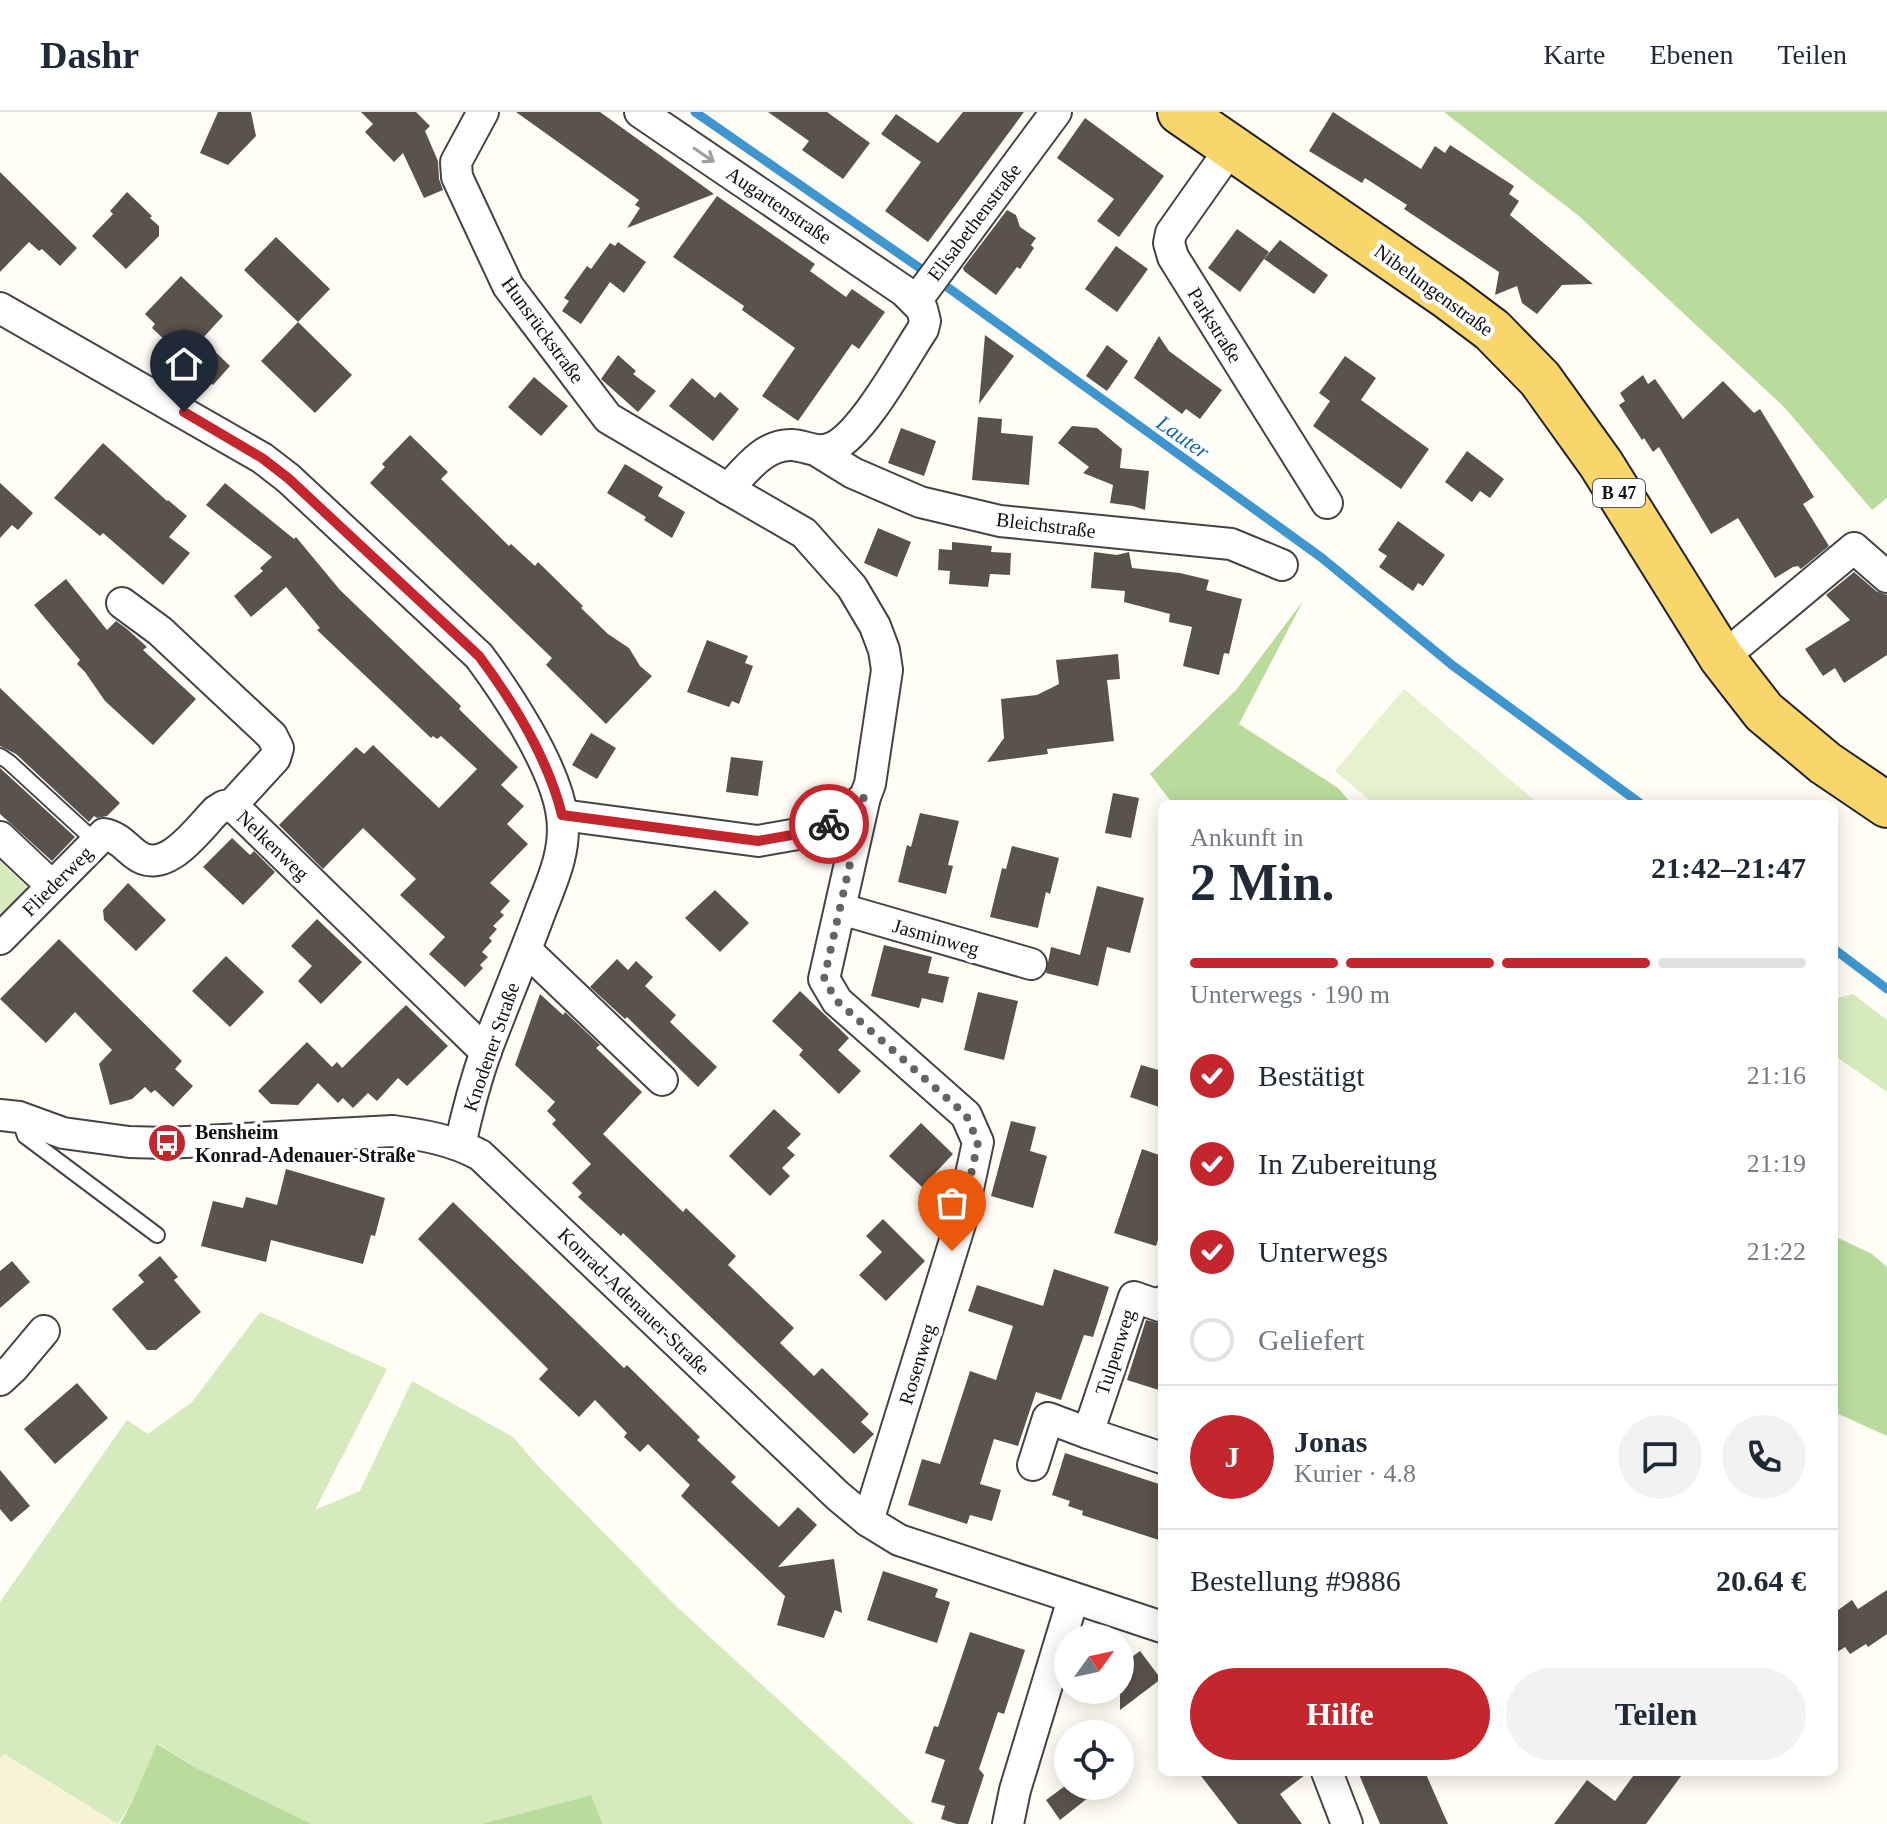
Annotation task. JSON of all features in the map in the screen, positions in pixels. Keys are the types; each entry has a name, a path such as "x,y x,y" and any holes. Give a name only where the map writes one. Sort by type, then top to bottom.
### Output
{"main road":[{"name":"Nibelungenstraße","path":"1180,112 1492,330 1540,379 1601,464 1722,658 1764,712 1825,763 1887,805"}],"street":[{"name":"Hunsrückstraße","path":"483,112 456,162 457,177 508,286 608,418 804,533 852,587 875,626 887,670 870,784 865,797"},
{"name":"Augartenstraße","path":"640,112 919,296"},
{"name":"Elisabethenstraße","path":"819,452 843,441 860,423 923,329 925,321 919,296 1056,112"},
{"name":"Parkstraße","path":"1231,148 1177,223 1169,243 1173,257 1327,503"},
{"name":"Knodener Straße","path":"0,308 236,442 288,478 479,656 498,682 543,761 556,788 562,815 561,857 486,1052 460,1145"},
{"path":"738,495 756,460 768,450 792,445 819,452"},
{"name":"Bleichstraße","path":"819,452 853,473 920,502 1000,521 1231,544 1282,565"},
{"path":"1722,658 1854,548 1887,577"},
{"name":"Nelkenweg","path":"122,603 160,631 272,736 278,748 275,758 232,805 486,1052"},
{"path":"562,815 758,841 809,832 837,821 865,797"},
{"name":"Rosenweg","path":"865,797 824,979 837,1001 966,1115 978,1142 961,1221 868,1521"},
{"name":"Fliederweg","path":"0,939 107,834 114,836 139,858 162,860 173,854 216,811 232,805"},
{"path":"0,837 52,886"},
{"name":"Jasminweg","path":"841,909 1031,964"},
{"name":"Knodener Straße","path":"526,950 662,1080"},
{"name":"Konrad-Adenauer-Straße","path":"9,1116 94,1139 167,1143 393,1131 424,1135 460,1145 480,1155 868,1521 899,1540 1158,1626"},
{"name":"Tulpenweg","path":"1088,1433 1134,1297 1158,1304"},
{"path":"0,1380 44,1331"},
{"path":"1033,1465 1048,1418 1158,1457"},
{"path":"1008,1824 1015,1790 1073,1599"},
{"path":"1329,1776 1347,1824"}],"lane":[{"path":"0,756 96,842"},
{"path":"9,1116 25,1136 157,1235"}],"shaded area":[{"path":"3,1754 118,1824 0,1824 0,1758"}],"green space":[{"path":"1444,112 1887,112 1887,498 1872,510 1785,408 1579,216"},
{"path":"1303,601 1239,724 1338,788 1348,800 1170,800 1150,774 1237,689"},
{"path":"1404,689 1534,800 1369,800 1335,771"},
{"path":"0,861 26,886 26,899 0,924"},
{"path":"1853,994 1887,1020 1887,1092 1838,1058 1838,998"},
{"path":"1838,1238 1872,1254 1887,1267 1887,1436 1838,1414"},
{"path":"260,1312 387,1369 315,1510 360,1491 412,1381 513,1437 676,1606 914,1824 603,1824 591,1795 481,1824 312,1824 191,1765 158,1744 132,1802 118,1824 4,1754 0,1758 0,1602 127,1420 148,1434 192,1402"},
{"path":"157,1744 191,1765 312,1824 120,1824"},
{"path":"591,1795 603,1824 481,1824"}],"building":[{"path":"218,112 251,112 256,136 228,165 200,153"},
{"path":"361,112 416,112 430,126 425,131 438,161 443,190 424,198 403,153 394,162 365,132 373,124"},
{"path":"516,112 600,112 714,194 627,228 640,208 635,205 639,200"},
{"path":"768,112 827,112 870,143 843,179 802,150 809,141"},
{"path":"963,112 1024,112 928,242 885,211 921,162 881,134 896,114 938,143"},
{"path":"1333,112 1421,169 1435,146 1445,153 1450,145 1514,186 1509,194 1519,201 1510,215 1593,284 1562,285 1537,314 1522,303 1517,286 1495,295 1499,272 1404,209 1407,205 1365,178 1362,183 1309,151"},
{"path":"1085,118 1164,176 1119,237 1097,221 1114,199 1057,158"},
{"path":"0,172 77,248 60,266 42,249 39,251 29,242 0,272"},
{"path":"127,192 152,216 150,218 159,226 159,236 126,269 92,236 113,214 110,211"},
{"path":"717,196 815,264 810,271 846,297 852,289 885,312 859,349 852,344 798,421 762,396 795,348 742,310 744,306 673,257"},
{"path":"1007,210 1016,215 1020,227 1036,238 1031,245 1034,248 1020,269 1017,267 996,295 963,268"},
{"path":"1237,229 1269,252 1240,292 1208,268"},
{"path":"276,237 330,289 298,322 244,270"},
{"path":"1280,240 1328,275 1314,294 1264,259"},
{"path":"618,242 646,262 624,293 610,282 581,324 562,311 569,301 564,298 587,266 591,269 610,243 615,246"},
{"path":"1116,246 1148,269 1117,312 1085,289"},
{"path":"181,276 223,316 202,339 230,366 213,385 152,328 155,324 145,314"},
{"path":"298,322 352,375 315,413 261,361"},
{"path":"985,335 1014,356 979,404"},
{"path":"1159,336 1169,351 1222,390 1200,419 1186,409 1182,414 1134,378"},
{"path":"1107,345 1128,361 1107,391 1086,376"},
{"path":"618,355 636,371 633,374 656,391 638,412 601,379"},
{"path":"1345,356 1376,378 1361,400 1429,449 1401,489 1313,426 1330,401 1319,393"},
{"path":"1643,375 1648,384 1655,379 1683,419 1723,381 1754,413 1760,409 1814,497 1803,504 1829,546 1801,569 1793,567 1775,578 1738,518 1711,534 1659,447 1653,452 1619,405 1625,401 1620,393"},
{"path":"534,377 568,406 541,436 508,407"},
{"path":"692,378 715,398 720,392 739,409 713,441 669,406"},
{"path":"978,417 1002,419 1001,433 1033,436 1029,485 972,480"},
{"path":"1072,426 1097,428 1122,449 1120,468 1149,471 1145,510 1110,503 1113,485 1083,473 1089,467 1058,443"},
{"path":"901,428 936,441 924,476 888,463"},
{"path":"410,435 448,472 441,479 509,546 511,544 535,566 538,562 608,634 629,648 640,666 652,676 606,724 546,665 552,658 370,483 385,467 382,464"},
{"path":"103,443 187,516 169,537 190,553 163,585 103,533 100,536 54,498"},
{"path":"1467,451 1504,479 1490,498 1480,491 1472,502 1445,482"},
{"path":"625,464 663,487 658,496 685,512 672,538 644,520 646,517 607,493"},
{"path":"0,483 33,513 18,530 12,525 0,538"},
{"path":"225,483 294,539 296,537 340,590 461,706 459,709 518,767 501,785 524,806 507,824 528,844 490,883 510,901 500,912 504,915 493,926 497,929 489,938 492,941 482,952 488,957 480,965 483,968 465,987 429,954 445,937 400,895 416,879 363,828 323,869 279,825 356,747 364,754 373,745 439,808 477,769 441,736 431,738 317,630 320,628 286,587 251,617 234,596 263,571 260,568 272,557 206,505"},
{"path":"1398,521 1445,555 1423,586 1418,583 1413,591 1379,567 1387,556 1378,550"},
{"path":"878,528 911,542 897,577 864,563"},
{"path":"952,542 992,546 991,552 1011,553 1010,575 990,574 988,587 949,584 950,571 938,570 939,549 952,550"},
{"path":"1094,552 1117,555 1129,552 1132,568 1180,573 1209,580 1206,590 1242,599 1229,654 1224,653 1219,675 1183,666 1192,627 1169,622 1170,614 1124,602 1125,591 1091,588"},
{"path":"1854,572 1876,591 1887,595 1887,655 1844,683 1835,668 1823,676 1805,649 1850,620 1826,595"},
{"path":"66,579 107,630 116,621 127,629 147,647 143,650 196,699 153,745 105,701 77,664 80,660 34,605"},
{"path":"707,640 748,656 745,663 753,666 739,704 732,701 729,707 687,692"},
{"path":"1118,654 1120,679 1107,680 1114,741 1047,749 1048,754 987,762 1004,738 1001,699 1037,695 1059,684 1056,660"},
{"path":"0,688 120,803 107,816 94,816 89,822 16,754 0,746"},
{"path":"591,733 616,748 597,779 572,765"},
{"path":"731,757 763,761 758,796 726,792"},
{"path":"0,768 75,837 52,861 0,814"},
{"path":"1113,793 1139,798 1131,838 1105,833"},
{"path":"920,813 959,821 948,865 953,866 946,894 898,882 907,845 911,847"},
{"path":"232,838 250,855 254,851 275,872 243,905 203,867"},
{"path":"1012,846 1059,858 1050,894 1046,892 1038,928 990,917 1002,868 1006,869"},
{"path":"128,883 166,920 136,951 104,920 103,910"},
{"path":"1097,886 1144,898 1130,953 1107,947 1098,986 1046,973 1051,947 1080,955"},
{"path":"715,890 749,923 720,952 685,918"},
{"path":"317,919 362,962 321,1004 298,981 312,966 291,946"},
{"path":"59,939 182,1061 175,1069 193,1086 173,1107 155,1090 151,1093 145,1087 132,1099 110,1105 99,1064 112,1050 75,1012 46,1043 0,999"},
{"path":"884,945 932,957 928,973 949,977 943,1003 922,998 919,1008 871,996"},
{"path":"226,956 264,992 230,1027 192,991"},
{"path":"617,959 628,970 636,961 653,977 645,986 676,1015 670,1022 717,1067 698,1087 627,1017 625,1019 590,987"},
{"path":"800,991 849,1038 838,1050 861,1071 839,1094 799,1055 803,1050 772,1021"},
{"path":"978,992 1018,1001 1004,1060 964,1050"},
{"path":"540,994 563,1015 565,1012 600,1045 596,1048 642,1092 603,1134 683,1212 686,1208 736,1256 728,1265 794,1328 780,1343 814,1376 822,1368 869,1414 861,1422 874,1434 854,1454 623,1233 621,1236 578,1197 582,1193 572,1183 591,1164 552,1124 556,1120 547,1111 555,1102 515,1065"},
{"path":"406,1005 448,1046 407,1086 398,1078 377,1101 368,1093 353,1108 343,1098 338,1103 318,1083 298,1105 271,1104 258,1091 307,1042 332,1067 337,1062 342,1068"},
{"path":"1141,1065 1158,1070 1158,1107 1130,1097"},
{"path":"774,1109 801,1134 787,1148 795,1155 782,1168 790,1176 770,1196 729,1156"},
{"path":"1011,1121 1036,1127 1030,1151 1047,1156 1033,1208 991,1196"},
{"path":"921,1123 953,1154 922,1187 889,1156"},
{"path":"1142,1149 1158,1155 1156,1246 1114,1233"},
{"path":"286,1169 385,1198 375,1236 371,1235 363,1264 271,1240 266,1262 201,1246 213,1201 243,1208 246,1197 277,1205"},
{"path":"453,1202 700,1437 697,1440 736,1477 731,1482 779,1527 798,1507 817,1525 778,1567 834,1559 842,1613 835,1610 824,1638 777,1625 785,1596 681,1496 690,1485 648,1444 640,1452 624,1437 627,1433 595,1400 579,1417 539,1379 548,1369 418,1239"},
{"path":"883,1219 925,1261 886,1301 859,1275 882,1252 866,1236"},
{"path":"160,1256 178,1277 174,1280 201,1312 156,1350 147,1350 112,1309 144,1282 138,1275"},
{"path":"12,1261 30,1282 0,1308 0,1271"},
{"path":"1054,1269 1109,1287 1093,1337 1084,1335 1061,1400 1036,1392 1018,1446 994,1439 980,1484 1001,1490 992,1521 970,1515 967,1524 908,1505 922,1459 940,1464 970,1371 996,1380 1013,1326 968,1311 977,1285 1043,1306"},
{"path":"1146,1320 1158,1323 1158,1390 1127,1380"},
{"path":"77,1383 108,1418 55,1464 24,1429"},
{"path":"1065,1453 1158,1484 1158,1540 1082,1515 1083,1511 1068,1506 1070,1501 1052,1495"},
{"path":"0,1470 30,1506 11,1522 0,1509"},
{"path":"883,1571 938,1589 935,1597 950,1602 937,1643 867,1620"},
{"path":"1887,1590 1887,1634 1868,1647 1866,1644 1850,1654 1845,1647 1838,1651 1838,1610 1852,1600 1858,1609"},
{"path":"970,1632 1025,1650 1004,1714 998,1712 979,1769 984,1775 968,1824 957,1824 941,1819 945,1806 931,1802 945,1760 925,1753 934,1726 938,1727"},
{"path":"1140,1651 1158,1675 1158,1681 1134,1699 1134,1655"},
{"path":"1201,1776 1304,1776 1280,1794 1302,1824 1238,1824"},
{"path":"1360,1776 1427,1776 1448,1824 1380,1824"},
{"path":"1633,1776 1681,1776 1646,1824 1554,1824 1587,1780 1615,1801"},
{"path":"1054,1794 1054,1800 1085,1800 1060,1820 1046,1800"}],"waterway":[{"name":"Lauter","path":"695,112 950,289 1322,558 1452,665 1636,800"},
{"name":"Lauter","path":"1838,952 1887,989"}],"way so far":[{"path":"829,824 837,821 865,797 824,979 837,1001 966,1115 978,1142 952,1251"}],"place":[{"name":"Bensheim Konrad-Adenauer-Straße","path":"167,1143"}],"route":[{"path":"184,412 262,458 288,478 479,656 498,682 543,761 556,788 562,815 758,841 785,838 829,824"}]}
